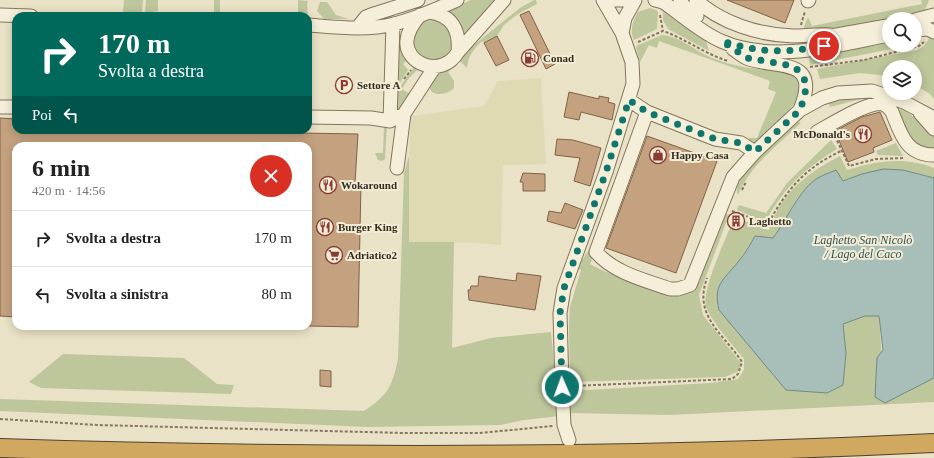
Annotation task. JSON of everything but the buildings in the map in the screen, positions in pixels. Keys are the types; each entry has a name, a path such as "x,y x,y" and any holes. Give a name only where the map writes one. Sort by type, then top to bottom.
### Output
{"highway":[{"path":"0,448 155,454 335,458 458,458 582,456 838,448 934,442"}],"street":[{"path":"358,27 366,17 371,14 418,0"},
{"path":"312,25 358,27 393,24 424,14 457,0"},
{"path":"458,52 459,40 452,23 437,13 424,14 410,29 406,41 410,54 420,63 434,68 446,65 453,60 458,52 504,0"},
{"path":"569,440 564,425 562,387 560,313 564,288 606,172 633,84 633,73 622,33 603,0"},
{"path":"614,0 634,0 625,18 622,33"},
{"path":"680,0 690,11 712,26 740,38 755,42 779,43 803,41 882,27"},
{"path":"696,0 706,9 745,27 793,36 816,34 838,35"},
{"path":"658,6 663,2 747,58 783,64 796,68 806,82 806,89 800,110"},
{"path":"0,15 12,15"},
{"path":"922,18 934,15"},
{"path":"390,121 393,24"},
{"path":"922,29 928,29 930,34"},
{"path":"722,41 751,50 787,52 882,36"},
{"path":"397,168 404,114 434,68"},
{"path":"647,112 596,252 604,262 616,269 670,289 678,290 690,285 727,209 733,177 755,152 800,110 822,98 838,93 872,91 892,97 934,118"},
{"path":"629,100 647,112 715,139 741,143 755,152"},
{"path":"816,132 867,106 884,104 892,112 908,146 915,152 925,155 934,155"},
{"path":"0,107 12,107"},
{"path":"919,111 934,129"},
{"path":"312,117 371,118 390,121 404,114"}],"path":[{"path":"627,48 663,31 658,6"},
{"path":"808,68 864,60 919,46 930,34"},
{"path":"727,209 768,224 780,202 793,185 809,169 841,151"},
{"path":"727,209 730,218"},
{"path":"562,387 732,379 738,374 742,362 705,313 702,301 707,278"},
{"path":"0,419 97,425 404,433 480,433 564,425"}],"shaded area":[{"path":"541,78 546,164 503,165 501,245 478,243 409,242 409,162 411,116 484,106 498,81"}],"green space":[{"path":"124,0 143,0 142,12 123,12"},
{"path":"146,0 158,0 158,11 145,12"},
{"path":"214,0 220,0 220,12 214,12"},
{"path":"298,0 308,1 308,12 298,12"},
{"path":"471,0 496,0 464,36 446,12"},
{"path":"536,0 537,4 518,14 504,25 497,36 484,43 482,41 476,47 468,60 467,68 460,61 448,72 454,81 454,88 439,94 431,91 430,83 433,78 520,8"},
{"path":"685,0 692,0 774,39 761,38 726,28 705,17"},
{"path":"921,0 929,0 922,15 922,12 882,12 922,4"},
{"path":"320,2 327,2 336,15 349,19 324,19 317,11"},
{"path":"650,8 658,11 657,29 634,40 632,29 636,15 638,12"},
{"path":"663,12 706,41 709,51 668,29 663,20"},
{"path":"882,12 882,23 854,28 803,30 808,17 812,26"},
{"path":"437,20 444,23 450,29 453,40 452,48 444,57 437,60 429,60 422,57 414,48 413,36 416,29 425,21"},
{"path":"662,35 676,38 712,58 741,67 791,72 799,84 799,99 761,139 754,142 749,141 749,138 757,138 776,92 768,89 770,81 659,41 657,48 649,45 640,62 636,46"},
{"path":"930,37 934,39 934,99 930,94 922,89 922,60 882,60 882,75 860,73 820,79 817,69 906,52 922,52 922,47"},
{"path":"399,39 408,59 403,64 408,70 398,86 395,86"},
{"path":"882,43 882,51 810,65 809,57"},
{"path":"415,66 418,69 409,78 402,89 410,94 398,112 395,111 396,88 399,88"},
{"path":"863,97 877,99 861,99 830,107 828,102"},
{"path":"894,106 916,118 934,135 934,150 912,145"},
{"path":"798,122 801,123 757,165 743,184 738,195 737,186 745,172 777,139"},
{"path":"387,125 385,159 382,161 378,160 375,153 383,153 384,126"},
{"path":"831,140 837,149 814,164 796,180 780,199 765,222 737,210 739,205 766,213 787,183"},
{"path":"896,143 903,156 878,155 876,151"},
{"path":"409,156 409,242 454,242 452,348 491,338 551,332 559,416 524,420 500,425 366,427 0,411 0,399 364,411 379,400 388,390 394,377 398,359 404,173"},
{"path":"840,156 847,170 880,162 912,162 934,168 934,178 903,170 883,169 803,192 797,199 773,238 773,244 753,241 739,262 721,282 844,335 843,323 865,316 879,316 885,402 934,378 934,402 670,415 569,413 570,391 710,383 738,379 744,370 744,359 709,314 705,300 714,266 732,223 737,225 739,219 769,230 774,217 788,195 806,177"},
{"path":"724,213 729,215 699,295 703,315 740,362 741,366 737,372 725,377 570,382 570,307 581,270 577,268 592,245 592,260 590,264 604,271 667,295 683,295 699,282"},
{"path":"63,354 184,358 217,384 234,385 231,394 41,388 29,382"}],"water":[{"name":"Laghetto San Nicolò / Lago del Caco","path":"883,169 903,170 934,178 934,378 885,403 875,397 877,358 883,350 879,316 865,316 843,324 846,353 843,385 827,393 786,390 719,310 717,301 718,288 743,256 755,236 773,238 799,197 811,183 836,170 843,181 862,174"}],"place":[{"name":"Conad","path":"530,58"},
{"name":"Settore A","path":"344,85"},
{"name":"McDonald's","path":"863,134"},
{"name":"Happy Casa","path":"658,155"},
{"name":"Wokaround","path":"328,185"},
{"name":"Laghetto","path":"736,221"},
{"name":"Burger King","path":"325,227"},
{"name":"Adriatico2","path":"334,255"}],"route":[{"path":"562,387 560,313 564,288 606,172 629,100 647,112 715,139 731,140 741,143 755,152 800,110 804,101 806,82 796,68 783,64 747,58 722,41 744,48 765,52 787,52 824,46"}]}
